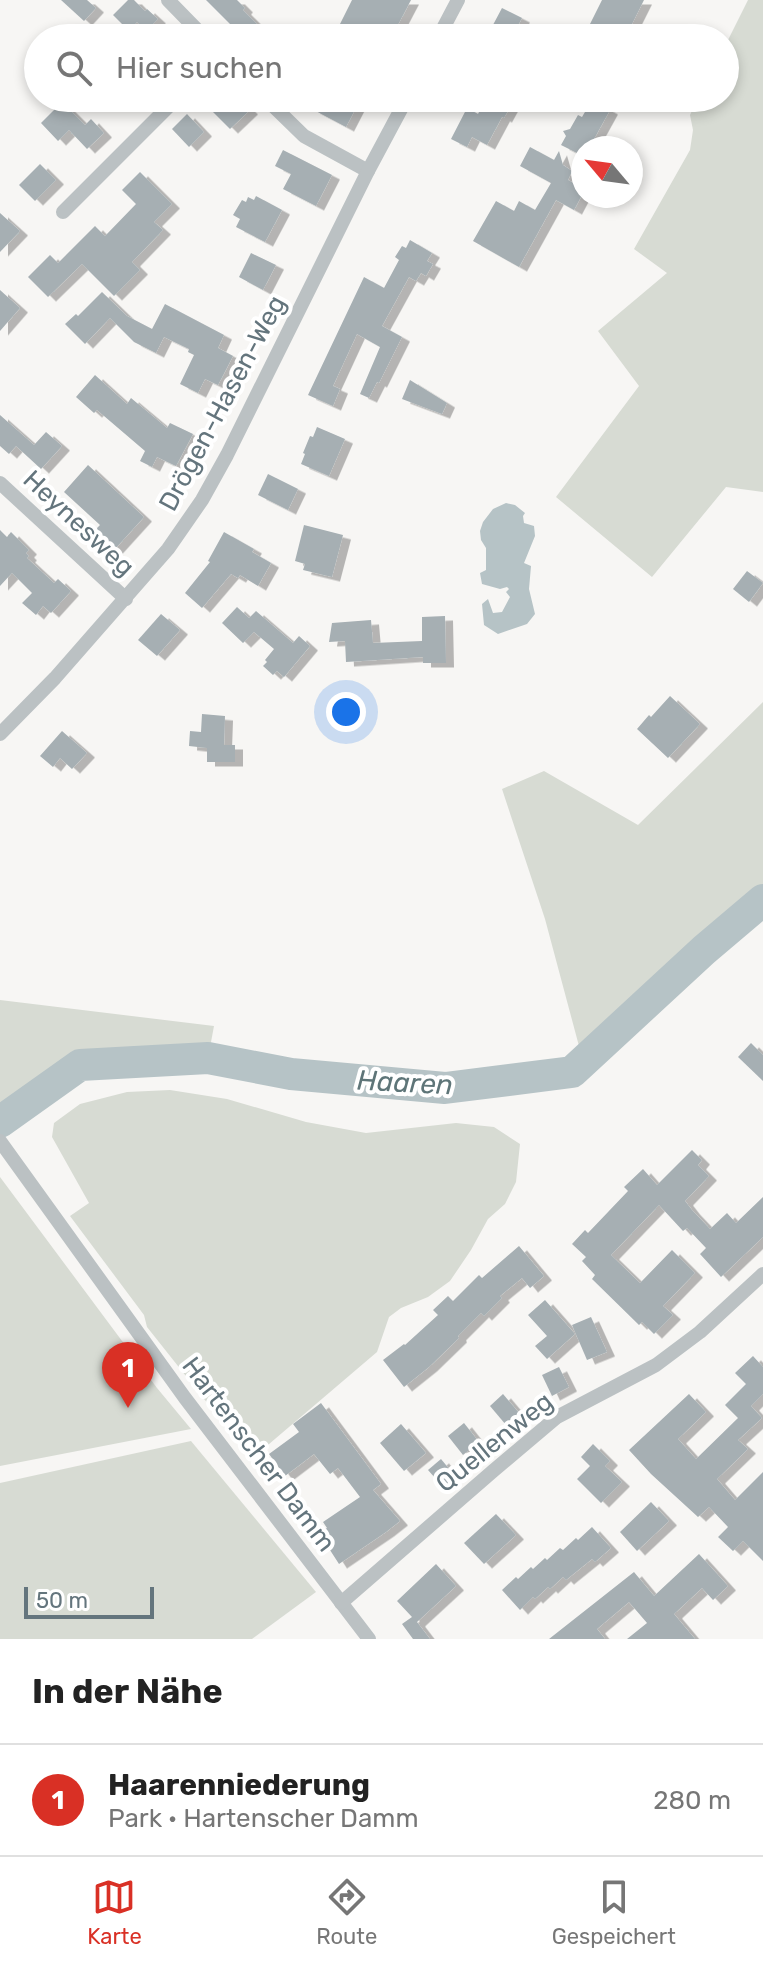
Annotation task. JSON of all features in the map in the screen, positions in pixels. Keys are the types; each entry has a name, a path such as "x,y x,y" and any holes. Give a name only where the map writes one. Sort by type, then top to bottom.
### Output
{"street":[{"path":"168,0 191,24"},
{"path":"445,24 458,0"},
{"path":"63,212 163,112"},
{"path":"279,112 304,136 368,171"},
{"name":"Drögen-Hasen-Weg","path":"0,734 126,599 168,549 202,500 400,112"},
{"name":"Heynesweg","path":"0,483 126,599"},
{"name":"Hartenscher Damm","path":"0,1141 185,1398 369,1639"},
{"name":"Quellenweg","path":"341,1603 557,1417 656,1365 700,1332 763,1274"}],"shaded area":[{"path":"748,0 763,0 763,492 726,487 652,577 556,497 639,386 598,331 667,273 634,249 690,150 691,112 739,112 739,24 736,24"},
{"path":"506,503 515,505 525,513 524,523 534,526 535,536 524,563 531,566 529,589 535,614 527,624 498,634 484,625 482,604 488,599 493,613 502,612 510,597 506,592 509,589 482,584 480,573 486,570 486,548 480,531 493,509"},
{"path":"763,702 763,903 583,1061 545,919 502,789 544,771 638,825"},
{"path":"0,1000 214,1026 208,1058 80,1065 4,1118 0,1112"},
{"path":"170,1090 227,1099 306,1122 366,1133 456,1123 494,1127 520,1144 516,1182 505,1204 488,1219 450,1281 428,1297 401,1308 389,1317 377,1352 255,1456 247,1453 147,1327 144,1315 70,1216 89,1203 52,1137 54,1123 80,1104 127,1092"},
{"path":"0,1177 157,1388 191,1429 0,1466"},
{"path":"191,1441 316,1592 252,1639 0,1639 0,1483"}],"building":[{"path":"61,0 87,0 96,8 84,21"},
{"path":"128,0 134,0 158,19 153,24 122,24 113,15"},
{"path":"206,0 237,0 257,24 230,24"},
{"path":"352,0 411,0 398,24 340,24"},
{"path":"602,0 644,0 632,24 590,24"},
{"path":"502,8 522,18 519,24 493,24"},
{"path":"52,112 72,112 85,125 91,119 104,133 87,149 69,130 58,141 41,123"},
{"path":"213,112 248,112 230,129"},
{"path":"318,112 354,112 346,127"},
{"path":"465,112 507,112 487,145 472,137 467,147 451,139"},
{"path":"609,112 596,136 571,136 571,150 561,145 566,136 563,131 570,129 578,115"},
{"path":"187,114 204,132 189,147 172,129"},
{"path":"530,147 554,160 559,151 563,165 571,170 568,180 571,182 571,208 575,208 574,210 556,200 519,267 473,241 496,201 514,211 519,201 535,210 551,183 520,166"},
{"path":"283,150 332,175 316,206 283,189 291,174 275,166"},
{"path":"40,164 56,180 35,201 19,185"},
{"path":"140,172 172,204 154,222 163,230 132,262 140,270 114,296 82,264 48,297 28,277 50,255 58,263 95,226 105,236 136,204 122,190"},
{"path":"256,196 282,210 265,242 236,227 240,219 233,215 242,200 246,202 248,197 254,200"},
{"path":"0,213 20,231 0,252"},
{"path":"410,240 432,253 427,261 433,264 426,276 421,273 416,281 409,277 382,326 402,337 379,383 369,398 360,394 380,347 357,334 333,386 340,389 333,406 308,395 364,277 384,288 399,260 395,257"},
{"path":"251,253 276,265 263,290 239,277"},
{"path":"0,290 20,308 0,331"},
{"path":"102,292 127,316 152,329 165,304 224,335 218,348 233,356 218,385 205,379 198,393 180,384 194,355 188,352 189,349 164,337 156,353 134,342 110,318 85,344 65,324 76,314 78,316"},
{"path":"95,375 127,404 131,398 167,428 170,423 193,434 176,466 157,457 152,467 140,461 145,451 97,410 94,413 76,397"},
{"path":"410,380 447,403 442,414 402,399"},
{"path":"0,415 34,445 46,432 62,446 41,469 16,446 9,454 0,446"},
{"path":"317,427 345,439 329,476 301,464 310,436 313,437"},
{"path":"88,465 144,517 114,550 94,531 100,525 64,492"},
{"path":"268,474 298,489 288,510 258,495"},
{"path":"304,525 343,535 332,577 303,570 305,564 295,561"},
{"path":"0,530 7,537 11,532 29,550 27,558 54,583 58,579 71,591 51,613 43,606 36,615 22,603 32,593 12,573 0,586"},
{"path":"224,532 271,563 258,586 240,575 238,578 231,574 202,608 185,593 210,562"},
{"path":"747,571 763,583 749,602 733,589"},
{"path":"237,607 249,618 256,611 293,643 299,636 310,646 284,677 277,671 273,675 263,666 274,649 254,632 243,643 222,623"},
{"path":"161,614 180,630 157,656 138,640"},
{"path":"445,616 446,663 423,663 423,657 346,662 345,641 329,642 332,623 371,620 373,643 422,641 422,617"},
{"path":"670,696 700,724 668,758 637,729"},
{"path":"202,714 225,716 224,745 235,745 235,762 207,762 207,748 189,746 190,731 201,732"},
{"path":"62,731 87,753 72,769 60,758 53,767 40,756"},
{"path":"751,1043 763,1055 763,1081 738,1057"},
{"path":"692,1150 702,1160 698,1165 709,1176 685,1201 692,1210 710,1229 727,1213 736,1223 763,1197 763,1237 721,1277 700,1254 706,1248 687,1228 683,1231 659,1205 611,1255 640,1283 672,1250 695,1273 663,1306 673,1315 654,1334 642,1322 639,1325 592,1279 595,1275 582,1261 586,1257 572,1244 585,1230 588,1233 628,1191 624,1187 643,1169 657,1185"},
{"path":"519,1246 544,1276 530,1288 522,1278 404,1387 383,1360 438,1315 433,1310 448,1296 453,1301 479,1275 482,1278"},
{"path":"545,1300 575,1334 547,1359 535,1346 547,1336 528,1315"},
{"path":"591,1317 607,1352 587,1360 572,1325"},
{"path":"753,1356 763,1367 763,1394 751,1406 762,1418 738,1440 748,1449 717,1479 735,1500 763,1472 763,1561 743,1541 733,1551 718,1537 728,1527 709,1507 698,1517 629,1450 689,1394 706,1412 678,1439 696,1459 738,1418 725,1405 746,1384 735,1373"},
{"path":"559,1367 569,1387 552,1396 542,1375"},
{"path":"503,1394 519,1413 506,1425 490,1406"},
{"path":"321,1403 381,1484 373,1490 400,1521 339,1564 319,1533 327,1528 323,1522 360,1497 338,1468 330,1474 314,1454 285,1476 269,1454 299,1432 293,1424"},
{"path":"464,1423 479,1442 463,1455 448,1436"},
{"path":"401,1424 426,1453 404,1471 380,1443"},
{"path":"593,1444 610,1461 605,1466 622,1482 601,1503 577,1479 590,1466 581,1457"},
{"path":"441,1459 455,1476 443,1487 428,1470"},
{"path":"651,1502 669,1521 637,1551 620,1532"},
{"path":"496,1514 516,1535 484,1564 464,1543"},
{"path":"592,1527 611,1548 595,1562 592,1559 566,1580 563,1577 535,1599 533,1597 520,1610 502,1590 531,1567 533,1569 545,1558 547,1560 560,1548 563,1550 576,1538 578,1540"},
{"path":"699,1554 728,1586 713,1600 702,1588 674,1614 695,1639 627,1639 647,1623 629,1602 597,1629 605,1639 549,1639 634,1572 654,1596"},
{"path":"436,1564 456,1586 417,1622 430,1639 413,1639 402,1624 412,1617 397,1601"}],"waterway":[{"name":"Haaren","path":"0,1122 80,1065 208,1058 291,1074 445,1088 572,1072 763,900"}],"place":[{"name":"Haarenniederung","path":"128,1408"}]}
